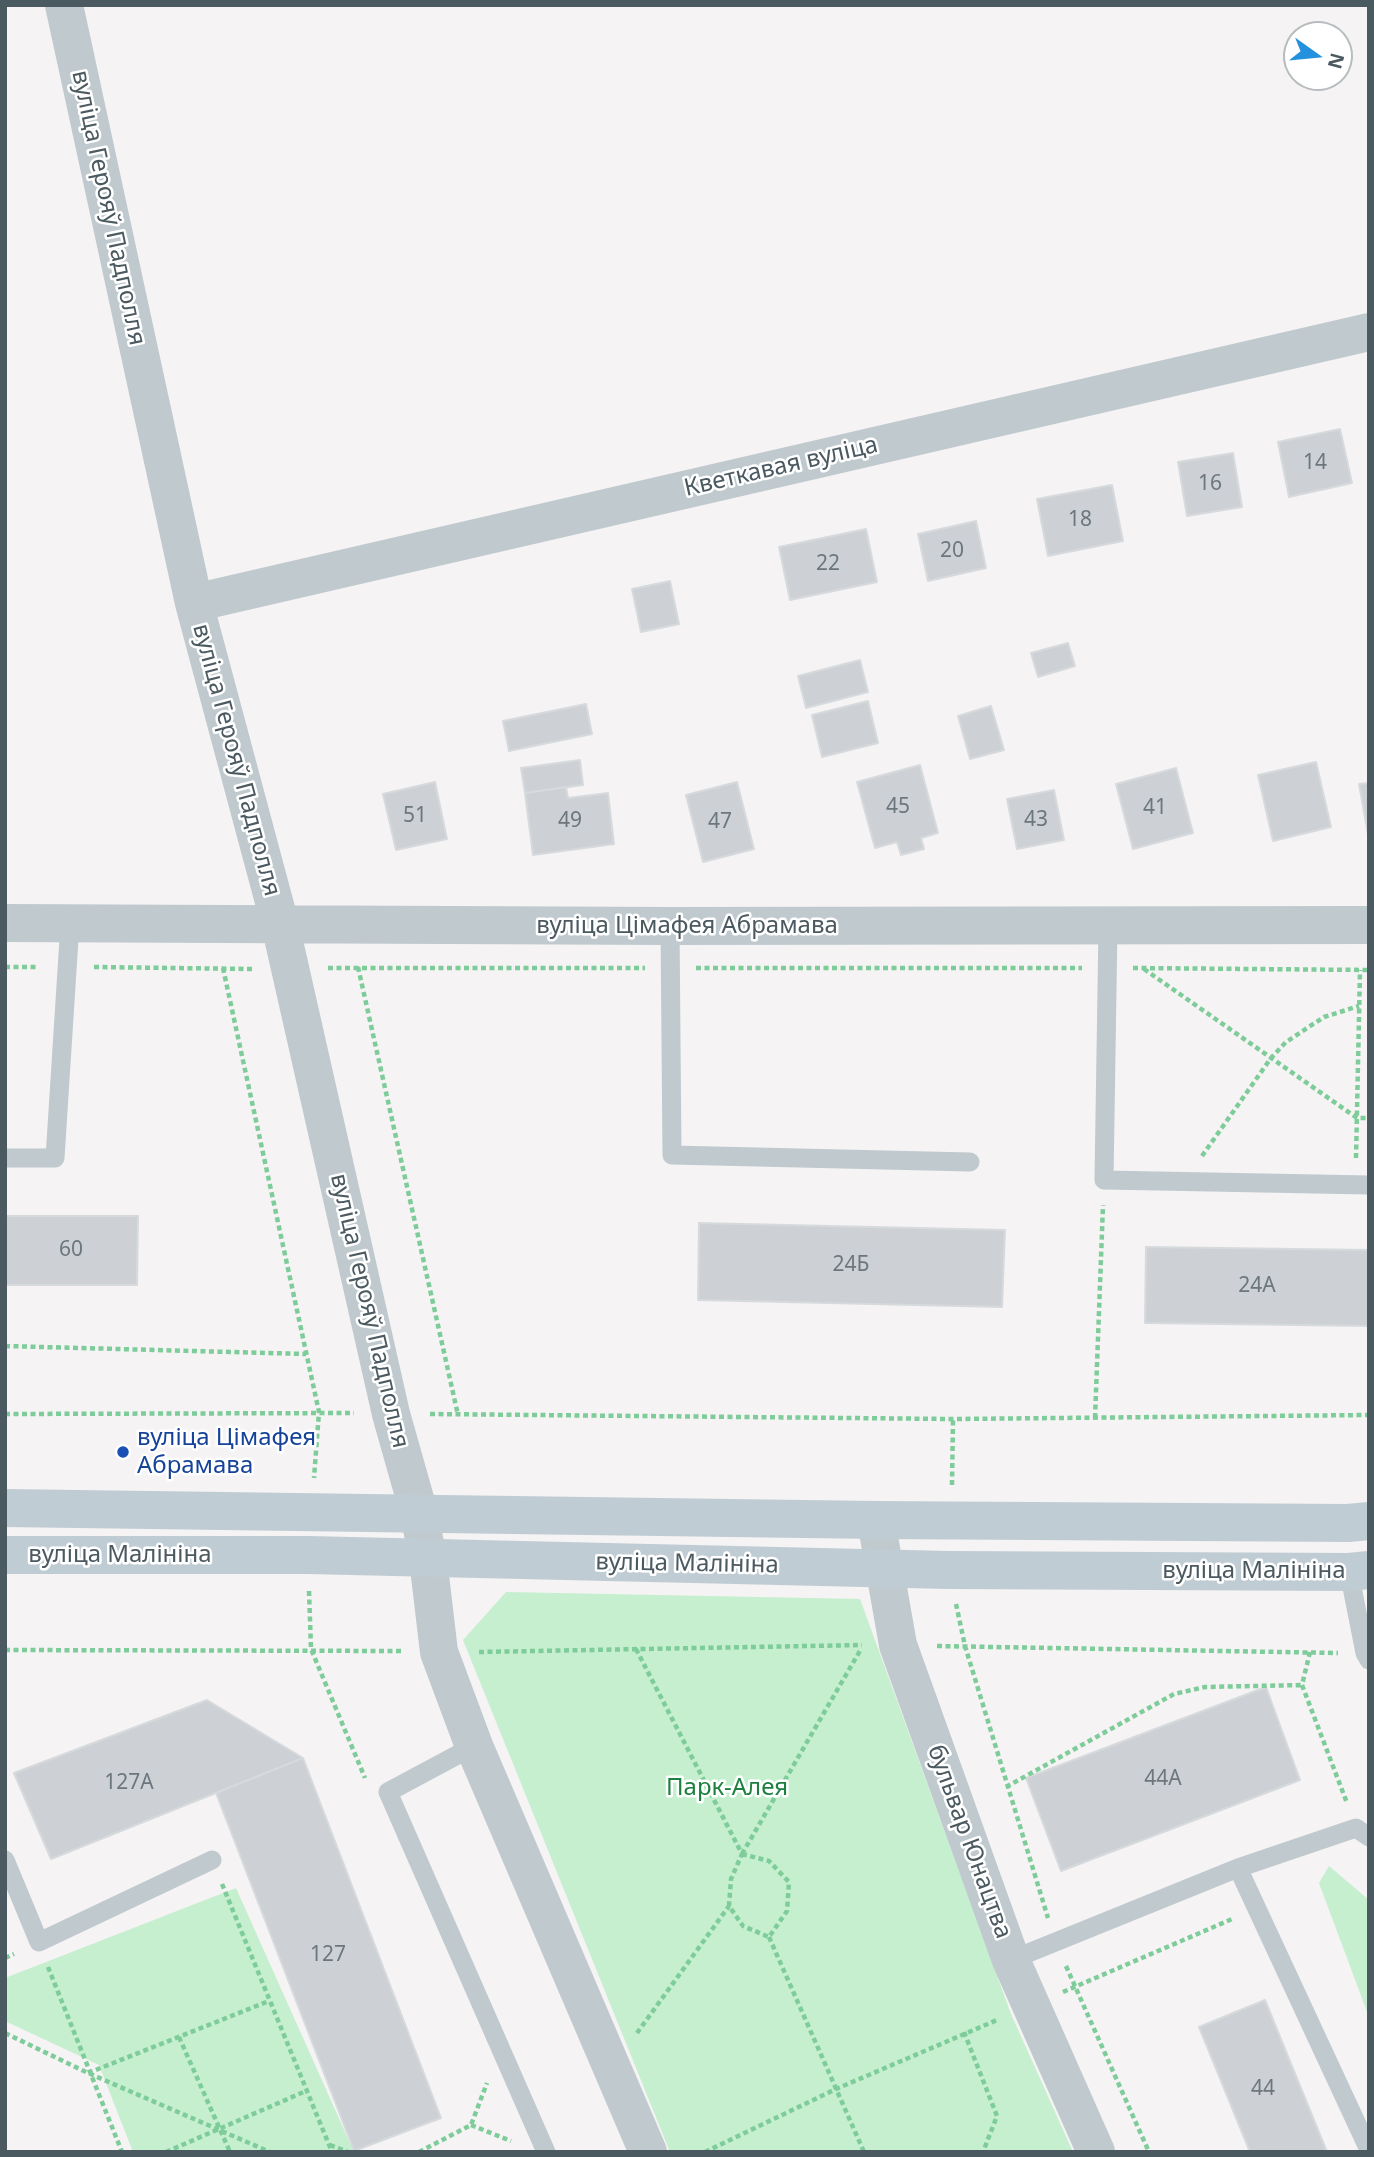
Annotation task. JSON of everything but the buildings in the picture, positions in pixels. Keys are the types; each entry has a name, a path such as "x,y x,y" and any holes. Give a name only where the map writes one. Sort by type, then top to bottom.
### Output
{"main road":[{"name":"вуліца Малініна","path":"5,1508 876,1520 1369,1521"},
{"name":"вуліца Малініна","path":"5,1555 308,1555 949,1570 1359,1571"}],"street":[{"name":"вуліца Герояў Падполля","path":"64,5 194,603 280,924 391,1414 419,1513 428,1559"},
{"name":"Кветкавая вуліца","path":"194,603 1369,332"},
{"name":"вуліца Цімафея Абрамава","path":"5,923 1369,925"},
{"name":"бульвар Юнацтва","path":"876,1520 898,1645 1012,1960 1096,2152"},
{"path":"428,1559 439,1652 474,1746 648,2152"}],"lane":[{"path":"5,1158 55,1158 70,923"},
{"path":"1108,925 1104,1180 1362,1185"},
{"path":"670,926 672,1155 970,1162"},
{"path":"1359,1571 1367,1656"},
{"path":"474,1746 388,1792 546,2152"},
{"path":"1012,1960 1238,1868 1362,1833"},
{"path":"5,1860 39,1942 212,1860"},
{"path":"1238,1868 1369,2150"}],"path":[{"path":"350,925 458,1415"},
{"path":"1143,968 1357,1118 1369,1118"},
{"path":"1360,970 1357,1118 1362,1185"},
{"path":"1184,1182 1271,1058 1286,1042 1324,1017 1359,1006"},
{"path":"1096,1418 1104,1180"},
{"path":"5,1346 306,1354"},
{"path":"5,1414 319,1412 953,1419 1369,1415"},
{"path":"952,1519 953,1419"},
{"path":"949,1570 965,1646 1055,1941 1149,2152"},
{"path":"5,1650 311,1649 439,1652 864,1645 742,1854 731,1879 729,1906 612,2068"},
{"path":"898,1645 1310,1652 1367,1656"},
{"path":"636,1649 742,1854 769,1861 789,1882 787,1911 769,1937"},
{"path":"1310,1652 1302,1685 1362,1833"},
{"path":"1006,1787 1174,1694 1205,1688 1302,1685"},
{"path":"212,1860 332,2152"},
{"path":"729,1906 743,1926 769,1937 864,2152"},
{"path":"705,2152 718,2149 836,2089 964,2032 1031,2007 1255,1909"},
{"path":"39,1942 88,2073 122,2152"},
{"path":"88,2073 269,2001"},
{"path":"964,2032 997,2116 983,2152"},
{"path":"5,2033 88,2073 270,2152"},
{"path":"179,2037 230,2152"},
{"path":"419,2152 471,2125 491,2073"},
{"path":"166,2152 306,2091"},
{"path":"471,2125 522,2145"},
{"path":"330,2145 348,2152"}],"green space":[{"name":"Парк-Алея","path":"506,1592 860,1599 1011,2014 1073,2152 670,2152 463,1640"},
{"path":"1329,1866 1369,1900 1369,2017 1319,1883"},
{"path":"236,1888 354,2152 133,2152 99,2065 5,2021 5,1978"}],"place":[{"name":"вуліца Цімафея Абрамава","path":"123,1452"}]}
